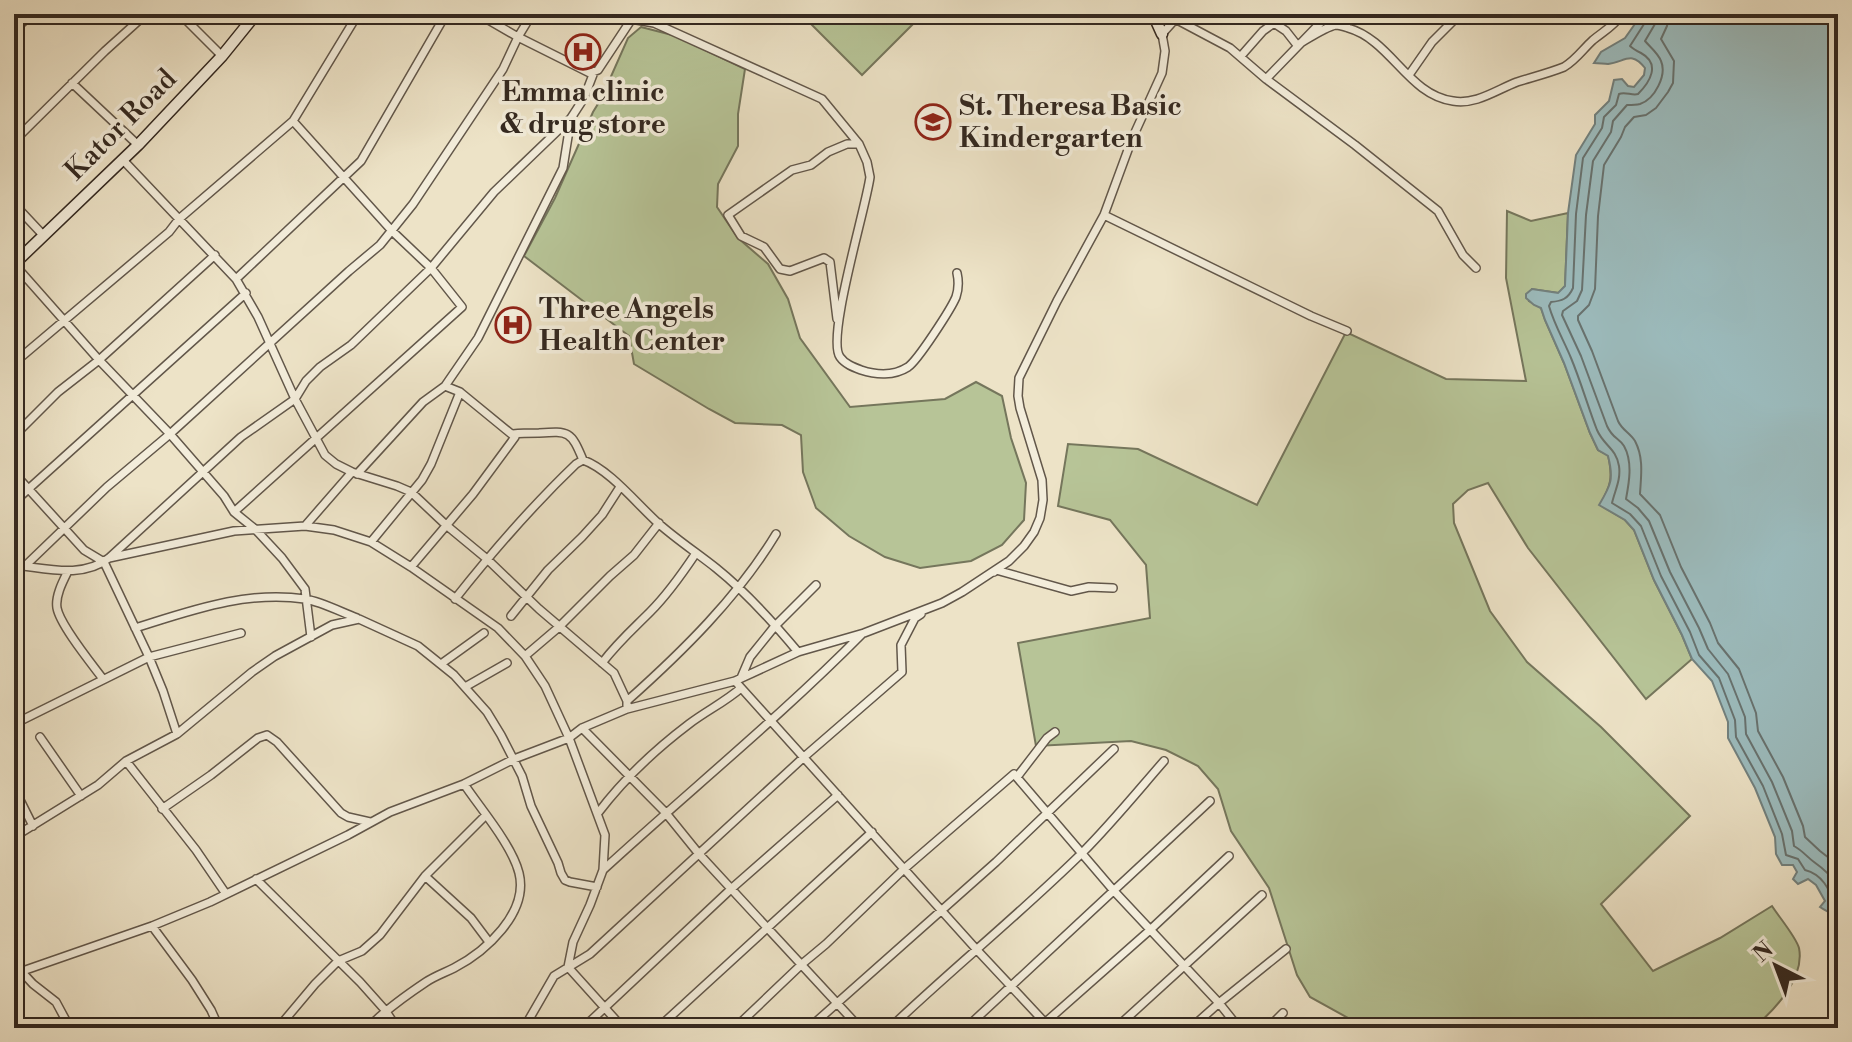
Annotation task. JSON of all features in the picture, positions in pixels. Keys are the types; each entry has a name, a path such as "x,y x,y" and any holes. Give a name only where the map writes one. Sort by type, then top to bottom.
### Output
{"main road":[{"name":"Kator Road","path":"14,264 138,145 222,56 256,14"},
{"path":"1153,14 1162,34"}],"street":[{"path":"14,30 32,14"},
{"path":"14,141 146,14"},
{"path":"181,14 222,56"},
{"path":"14,363 169,232 179,219 293,121 358,14"},
{"path":"236,279 361,161 446,14"},
{"path":"478,14 590,73 598,70 633,17 654,23 822,99 859,144 870,177 838,334"},
{"path":"25,566 107,487 380,245 413,204 503,69 532,14"},
{"path":"1166,14 1178,16 1230,48 1438,211 1463,255 1476,268"},
{"path":"1266,79 1329,14"},
{"path":"1409,75 1432,42 1460,14"},
{"path":"1297,45 1335,25 1345,27 1365,35 1424,89 1443,100 1457,102 1488,95 1568,65 1610,29 1622,14"},
{"path":"18,973 152,926 226,894 417,800 464,784 514,759 569,738 627,705 738,680 798,652 864,633 942,603 996,570 1024,546 1034,532 1043,500 1042,480 1020,408 1019,378 1104,215 1132,139 1162,73 1165,51 1162,34 1178,16"},
{"path":"1241,56 1274,23 1286,31 1297,45"},
{"path":"107,560 251,429 295,399 306,381 320,367 351,345 431,268 494,192 571,118 584,98 594,72"},
{"path":"72,83 138,145"},
{"path":"305,526 423,402 445,386 478,338 563,168 571,118"},
{"path":"234,512 462,307 431,268 392,231 293,121"},
{"path":"859,144 847,144 828,152 811,165 792,170 728,215 741,236 764,247 780,269 790,271 824,258 830,262 838,353 851,366 868,372 888,374 907,368 919,357 956,298 959,284 957,273"},
{"path":"123,160 215,255 246,293 295,399 325,455 354,473 411,492 614,673 627,705"},
{"path":"14,204 44,236"},
{"path":"1104,215 1347,331"},
{"path":"14,436 58,392 99,360 215,255"},
{"path":"14,264 203,471 234,512 255,529 288,565 305,589 311,637"},
{"path":"14,502 246,293"},
{"path":"445,386 460,392 513,434 560,431 568,434 583,460 591,463 738,587 798,652"},
{"path":"371,542 422,480 460,392"},
{"path":"411,567 473,494 515,437 513,434"},
{"path":"455,599 549,489 583,460"},
{"path":"14,473 84,550 107,560 163,691 177,734"},
{"path":"511,616 548,570 602,515 620,487"},
{"path":"525,656 634,555 659,523"},
{"path":"14,565 68,571 89,569 107,560 234,531 305,526 334,530 371,542 498,628 525,656 545,686 569,738 605,835 603,870 573,942 568,967"},
{"path":"627,705 738,587 776,534"},
{"path":"602,663 617,643 674,585 696,553"},
{"path":"524,1028 554,976 590,954 804,757 902,672 901,645 915,618 996,570 1071,591 1089,587 1113,588"},
{"path":"68,571 56,607 67,629 103,679"},
{"path":"816,585 775,626 750,657 738,680 741,688 1044,1026 1229,856"},
{"path":"135,628 224,602 285,598 307,599 408,640 441,664 492,719 514,759 531,806 565,880 597,887"},
{"path":"14,837 98,785 126,761 177,734 275,656 332,625 359,619"},
{"path":"14,724 149,657 241,633"},
{"path":"441,664 484,633"},
{"path":"603,870 818,679 864,633"},
{"path":"465,687 507,663"},
{"path":"598,813 678,733 741,688"},
{"path":"582,728 665,812 699,854 860,1028"},
{"path":"1017,777 1055,732"},
{"path":"162,809 258,738 267,735 343,814 370,822"},
{"path":"40,737 81,796"},
{"path":"809,1028 1047,814 1114,749"},
{"path":"126,761 196,850 226,894"},
{"path":"890,1028 1082,853 1164,761"},
{"path":"735,1028 904,869 1014,774 1114,891 1239,1028"},
{"path":"368,1028 385,1010 431,979 469,959 507,924 517,903 521,885 511,853 464,784"},
{"path":"14,788 33,826"},
{"path":"583,1028 731,889 838,795"},
{"path":"966,1028 1210,801"},
{"path":"278,1028 338,961 362,951 380,935 425,876 486,815"},
{"path":"658,1028 872,832"},
{"path":"425,876 464,911 489,942"},
{"path":"256,879 385,1010 397,1028"},
{"path":"1116,1028 1262,895"},
{"path":"152,926 192,980 219,1028"},
{"path":"1191,1028 1286,949"},
{"path":"14,959 18,973 56,1002 70,1028"},
{"path":"568,967 623,1028"},
{"path":"1268,1028 1283,1013"}],"green space":[{"path":"801,14 916,14 920,17 862,75"},
{"path":"641,27 676,36 745,69 738,114 738,146 718,184 717,207 738,238 768,264 788,299 800,338 850,407 945,399 976,382 1002,396 1011,438 1026,483 1024,520 1002,545 971,561 920,568 885,557 849,536 816,508 803,472 801,435 782,425 735,423 634,364 629,336 524,256 555,198 628,38"},
{"path":"1507,211 1531,221 1568,213 1565,286 1559,293 1532,289 1529,301 1541,308 1590,433 1598,450 1608,455 1610,481 1600,505 1625,520 1634,530 1692,659 1646,699 1528,548 1488,483 1468,490 1453,504 1454,523 1490,611 1527,662 1601,727 1690,816 1601,904 1653,971 1720,938 1772,906 1794,938 1800,959 1793,982 1770,1013 1753,1028 1516,1028 1513,1025 1452,1023 1359,1024 1310,997 1297,975 1269,888 1231,831 1218,789 1198,766 1166,750 1131,741 1036,746 1018,643 1150,618 1146,565 1110,520 1058,506 1068,444 1138,449 1257,505 1346,332 1446,379 1526,381 1506,278"}],"water":[{"path":"1642,14 1838,14 1838,920 1820,907 1825,901 1816,885 1808,879 1798,884 1793,879 1797,872 1793,865 1782,865 1776,854 1775,837 1755,788 1728,738 1728,722 1712,681 1692,659 1634,530 1625,520 1599,505 1610,482 1608,456 1598,450 1590,433 1541,308 1526,298 1532,289 1558,293 1565,286 1568,213 1576,155 1595,124 1595,115 1609,101 1614,80 1622,79 1628,86 1634,87 1644,75 1645,68 1632,58 1608,64 1594,63 1601,52 1625,38"}],"place":[{"name":"Emma clinic & drug store","path":"583,52"},
{"name":"St. Theresa Basic Kindergarten","path":"933,122"},
{"name":"Three Angels Health Center","path":"513,325"}]}
